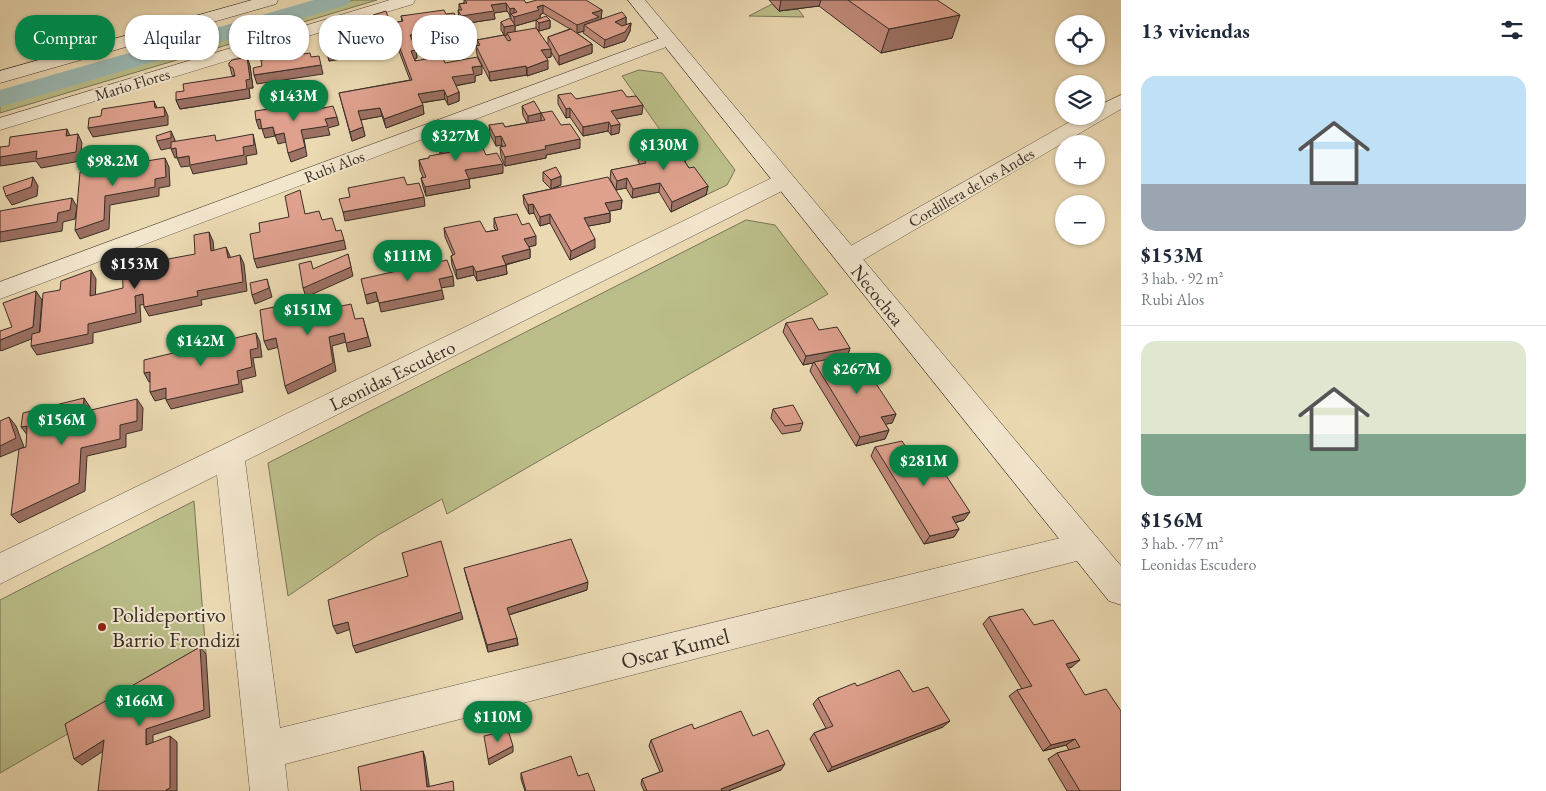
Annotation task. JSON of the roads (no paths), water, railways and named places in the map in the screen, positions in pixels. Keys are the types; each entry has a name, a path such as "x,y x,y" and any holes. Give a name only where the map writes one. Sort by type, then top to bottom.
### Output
{"street":[{"path":"0,77 270,0"},
{"name":"Mario Flores","path":"0,124 407,0"},
{"name":"Necochea","path":"636,0 1121,590"},
{"name":"Rubi Alos","path":"0,291 668,40"},
{"name":"Cordillera de los Andes","path":"1105,110 1121,101"},
{"name":"Cordillera de los Andes","path":"848,258 1079,125"},
{"name":"Leonidas Escudero","path":"0,569 784,181"},
{"path":"230,455 269,791"},
{"name":"Oscar Kumel","path":"265,750 1085,546"}],"waterway":[{"path":"0,99 339,0"}],"place":[{"name":"Polideportivo Barrio Frondizi","path":"102,627"}]}
